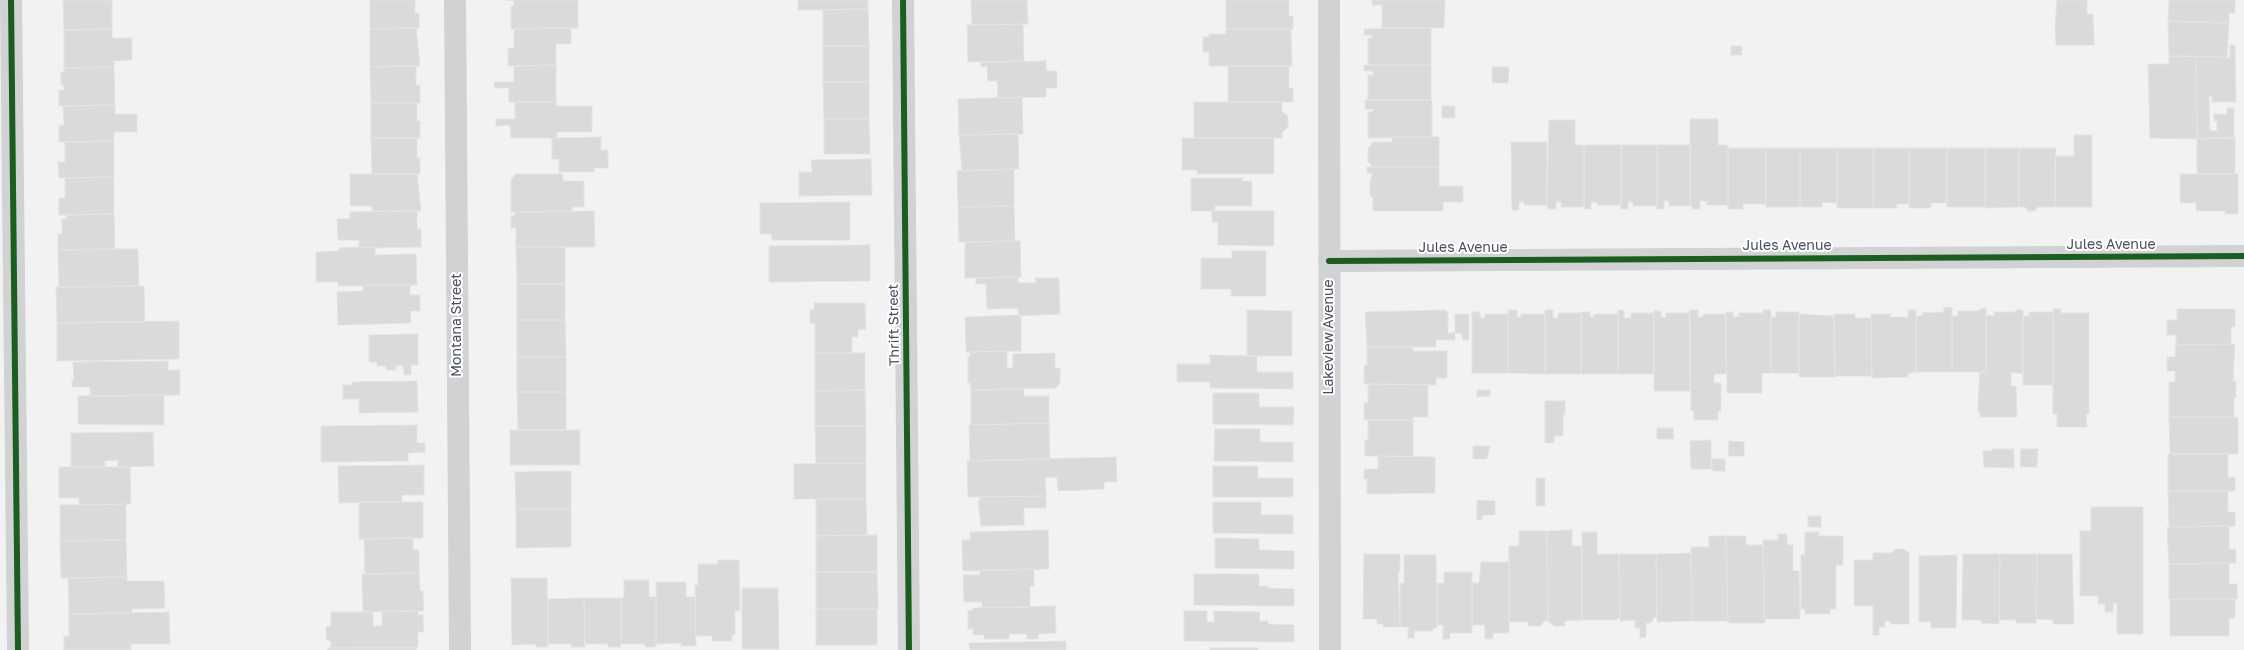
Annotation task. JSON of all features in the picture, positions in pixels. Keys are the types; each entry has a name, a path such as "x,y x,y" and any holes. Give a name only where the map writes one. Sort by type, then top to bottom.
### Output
{"street":[{"path":"12,0 18,650"},
{"name":"Montana Street","path":"455,0 460,650"},
{"name":"Thrift Street","path":"903,0 909,650"},
{"name":"Lakeview Avenue","path":"1329,0 1330,650"},
{"name":"Jules Avenue","path":"1329,261 2244,256"}],"building":[{"path":"63,0 112,0 112,29 64,30"},
{"path":"370,0 415,0 415,13 419,13 419,28 370,29"},
{"path":"514,0 578,0 578,28 511,29 511,6 514,6"},
{"path":"798,0 868,0 868,9 798,10"},
{"path":"971,0 1027,0 1028,24 972,25"},
{"path":"1226,0 1289,0 1289,16 1293,16 1293,29 1226,29"},
{"path":"1372,0 1445,0 1444,28 1382,28 1382,5 1372,5"},
{"path":"2057,0 2087,0 2087,14 2093,14 2094,45 2056,45 2055,28"},
{"path":"2169,0 2235,0 2235,13 2229,13 2229,23 2168,21"},
{"path":"868,9 869,46 823,46 823,10"},
{"path":"2168,21 2229,23 2227,57 2169,56"},
{"path":"1023,24 1024,61 968,62 967,25"},
{"path":"416,28 420,66 370,67 370,29"},
{"path":"571,28 571,44 556,44 556,65 508,66 508,48 514,48 514,29"},
{"path":"1431,28 1431,65 1368,65 1368,38 1372,38 1372,35 1364,35 1364,29"},
{"path":"112,29 112,38 132,38 132,60 114,61 114,67 64,68 64,30"},
{"path":"1226,29 1291,29 1292,66 1209,66 1209,52 1203,52 1203,37 1209,37 1209,34 1226,34"},
{"path":"2230,45 2235,45 2236,102 2212,102 2212,96 2209,96 2210,131 2217,131 2217,121 2214,121 2214,114 2227,114 2227,108 2234,108 2234,137 2197,139 2196,56 2230,58"},
{"path":"823,46 869,46 869,82 823,82"},
{"path":"1731,46 1742,46 1742,55 1731,55"},
{"path":"2169,56 2196,56 2197,139 2150,138 2148,64 2169,64"},
{"path":"1046,61 1046,71 1057,71 1057,88 1046,88 1046,97 998,98 997,81 988,81 987,66 981,67 981,62"},
{"path":"556,65 556,102 509,102 509,88 494,88 494,82 514,82 514,66"},
{"path":"1364,65 1431,65 1431,100 1368,100 1368,75 1373,75 1373,71 1364,71"},
{"path":"416,66 416,85 420,85 420,103 371,103 370,67"},
{"path":"1228,66 1289,66 1289,88 1293,88 1293,102 1228,102"},
{"path":"114,67 115,105 59,106 59,90 64,90 64,84 61,85 61,72 64,72 64,68"},
{"path":"1492,67 1509,67 1508,83 1492,83"},
{"path":"823,82 869,82 869,119 824,119"},
{"path":"1022,97 1023,134 959,135 958,99"},
{"path":"1365,100 1432,100 1432,137 1368,138 1368,112 1373,112 1373,109 1365,109"},
{"path":"515,102 556,102 556,106 592,106 592,132 557,132 557,138 511,138 510,125 496,126 496,119 515,119"},
{"path":"1194,102 1282,102 1282,112 1288,116 1288,128 1282,132 1282,138 1194,138"},
{"path":"371,103 417,103 417,121 420,121 420,138 371,138"},
{"path":"115,105 115,114 137,114 137,132 114,132 114,141 59,142 59,125 64,125 63,106"},
{"path":"1442,106 1455,106 1455,118 1442,118"},
{"path":"824,119 869,119 870,154 824,154"},
{"path":"1690,119 1718,119 1718,145 1728,145 1728,205 1707,205 1707,201 1700,201 1700,209 1692,209 1692,206 1690,206"},
{"path":"1549,120 1575,120 1575,145 1584,145 1584,207 1561,207 1561,202 1556,202 1556,209 1547,209"},
{"path":"1018,134 1019,169 962,171 959,135"},
{"path":"2074,135 2092,135 2092,207 2055,207 2055,156 2074,156"},
{"path":"601,137 601,150 608,150 608,168 594,168 594,172 559,172 559,159 552,159 552,138"},
{"path":"1392,137 1439,137 1439,167 1373,167 1368,161 1368,149 1373,142 1392,142"},
{"path":"371,138 417,138 417,158 420,158 420,174 372,174"},
{"path":"1182,138 1274,138 1274,174 1197,174 1197,170 1182,170"},
{"path":"2235,138 2235,174 2197,174 2197,139"},
{"path":"114,141 114,177 59,178 58,162 65,162 65,142"},
{"path":"1511,142 1547,142 1547,205 1524,205 1524,202 1519,202 1519,210 1512,210"},
{"path":"1584,145 1621,145 1621,205 1597,205 1597,202 1591,202 1591,209 1584,209"},
{"path":"1621,145 1657,145 1657,206 1633,206 1633,202 1628,202 1628,209 1621,209"},
{"path":"1657,145 1690,145 1690,206 1669,206 1669,201 1664,201 1664,209 1657,209"},
{"path":"1728,148 1766,148 1766,204 1743,204 1743,209 1728,209"},
{"path":"1766,148 1800,148 1800,207 1766,207"},
{"path":"1800,148 1837,148 1837,203 1822,202 1822,207 1800,207"},
{"path":"1837,148 1873,148 1873,208 1837,208"},
{"path":"1873,148 1909,148 1909,204 1896,204 1897,208 1873,208"},
{"path":"1909,148 1947,148 1947,203 1931,203 1931,208 1909,208"},
{"path":"1947,148 1985,148 1985,207 1947,207"},
{"path":"1985,148 2019,148 2019,207 1985,208"},
{"path":"2019,148 2056,148 2055,207 2038,207 2035,211 2028,211 2025,207 2019,207"},
{"path":"871,159 872,195 799,196 799,172 812,172 811,160"},
{"path":"1367,167 1439,167 1439,186 1463,186 1463,202 1443,202 1443,211 1373,211 1373,198 1370,195 1370,181 1373,173 1367,173"},
{"path":"1014,169 1014,206 958,207 957,171"},
{"path":"350,174 417,174 421,211 372,211 372,206 350,206"},
{"path":"515,174 563,174 563,181 584,181 584,207 572,207 572,211 511,212 511,180"},
{"path":"2180,174 2238,174 2238,214 2225,214 2225,211 2196,211 2196,203 2180,203"},
{"path":"114,177 114,214 59,215 59,198 65,198 65,178"},
{"path":"1191,178 1242,178 1242,181 1252,181 1252,206 1215,206 1215,211 1191,211"},
{"path":"850,202 850,240 772,240 771,234 760,234 760,203"},
{"path":"1014,206 1015,241 959,242 958,207"},
{"path":"417,211 417,229 421,229 421,247 359,248 359,240 338,240 337,219 350,219 350,212"},
{"path":"594,211 595,247 516,247 516,228 511,228 511,216 515,216 515,212"},
{"path":"1212,211 1274,211 1274,246 1218,245 1218,222 1212,222"},
{"path":"114,214 115,249 58,250 58,234 62,234 62,219 66,219 66,215"},
{"path":"1020,241 1021,277 965,278 965,242"},
{"path":"870,245 870,281 769,282 769,246"},
{"path":"375,247 375,255 416,254 417,285 338,286 338,282 316,282 316,252 339,251 339,248"},
{"path":"516,247 565,247 565,284 517,284"},
{"path":"138,249 139,286 59,287 58,250"},
{"path":"1232,251 1266,251 1266,296 1231,296 1231,289 1201,289 1201,258 1232,258"},
{"path":"1018,277 1018,283 1036,283 1035,278 1059,278 1060,314 1018,316 1018,308 987,309 986,284 976,284 976,278"},
{"path":"517,284 565,284 565,320 517,320"},
{"path":"363,285 410,285 410,295 420,295 420,311 410,311 411,323 338,325 337,292 363,291"},
{"path":"144,286 145,322 57,323 56,287"},
{"path":"814,303 865,303 866,329 858,330 858,337 852,337 852,353 815,353 815,323 810,323 810,310 814,310"},
{"path":"1944,307 1952,308 1952,372 1916,372 1916,316 1922,316 1922,313 1944,312"},
{"path":"1986,308 1986,372 1952,372 1952,316 1958,316 1958,311 1980,311 1980,309"},
{"path":"2053,309 2061,309 2061,313 2089,313 2089,414 2086,414 2087,427 2057,427 2057,414 2053,414"},
{"path":"2177,309 2235,309 2235,327 2231,327 2231,344 2176,345 2176,335 2167,335 2167,320 2177,320"},
{"path":"1247,310 1292,311 1292,356 1247,356"},
{"path":"1444,310 1448,312 1448,333 1455,333 1455,340 1436,340 1436,347 1367,347 1365,312"},
{"path":"1508,310 1517,310 1517,317 1521,317 1521,314 1545,314 1545,374 1508,373"},
{"path":"1545,310 1553,310 1553,318 1558,318 1558,313 1581,313 1581,374 1545,374"},
{"path":"1618,310 1624,310 1624,318 1631,318 1631,313 1654,313 1654,374 1618,374"},
{"path":"1690,310 1698,310 1698,317 1703,317 1703,314 1726,314 1726,374 1714,374 1714,383 1721,383 1721,411 1718,411 1718,420 1694,420 1694,411 1691,411"},
{"path":"1763,310 1771,310 1771,373 1762,373 1762,393 1727,393 1726,312 1733,312 1733,317 1739,317 1739,313 1763,313"},
{"path":"1908,310 1916,310 1916,372 1908,373 1908,377 1872,378 1871,314 1890,314 1890,317 1908,317"},
{"path":"2016,310 2023,310 2023,374 2011,372 2011,386 2016,386 2017,417 1980,417 1980,412 1978,412 1980,372 1986,372 1986,315 1994,316 1994,312 2016,312"},
{"path":"1654,311 1661,311 1661,317 1666,317 1666,313 1689,313 1690,391 1654,391"},
{"path":"1472,312 1480,312 1480,318 1485,318 1485,314 1508,314 1508,373 1472,373"},
{"path":"1581,312 1590,312 1590,317 1594,317 1594,314 1618,314 1618,374 1581,374"},
{"path":"1776,312 1799,312 1799,373 1771,373 1771,317 1776,317"},
{"path":"2029,312 2053,312 2053,385 2023,385 2023,316 2029,316"},
{"path":"1455,314 1469,314 1469,340 1463,340 1461,333 1455,333"},
{"path":"1799,314 1834,316 1835,377 1799,377"},
{"path":"1834,314 1855,314 1855,318 1871,318 1872,376 1835,376"},
{"path":"1021,315 1021,351 966,352 965,317"},
{"path":"517,320 565,320 566,357 517,357"},
{"path":"179,321 179,359 57,361 57,323"},
{"path":"418,334 418,365 411,365 411,375 404,375 403,365 396,366 396,370 386,370 386,366 377,366 377,362 369,362 369,335"},
{"path":"2235,344 2233,381 2236,381 2236,398 2234,398 2234,417 2169,417 2169,382 2175,382 2175,371 2167,371 2167,357 2175,357 2176,345"},
{"path":"1367,347 1413,347 1413,351 1447,351 1447,378 1436,378 1436,385 1364,384 1364,365 1367,365"},
{"path":"1007,351 1007,368 1013,368 1013,354 1055,353 1055,369 1060,368 1060,383 1056,388 971,390 970,383 968,383 968,357 970,356 970,352"},
{"path":"815,353 865,353 865,390 815,391"},
{"path":"1210,355 1257,356 1257,372 1293,372 1293,389 1210,388 1210,382 1177,382 1177,364 1210,364"},
{"path":"517,357 566,357 566,392 517,392"},
{"path":"168,361 168,370 180,370 180,395 90,396 90,387 72,387 72,380 74,380 73,362"},
{"path":"417,381 418,412 359,413 359,399 343,399 343,385 352,385 352,382"},
{"path":"1368,384 1428,384 1428,417 1413,417 1413,420 1364,420 1364,403 1368,403"},
{"path":"1024,389 1024,396 1049,396 1049,423 971,425 971,390"},
{"path":"865,390 866,426 815,426 815,391"},
{"path":"1477,390 1490,390 1490,396 1477,397"},
{"path":"517,392 566,392 566,430 518,430"},
{"path":"1213,393 1259,393 1259,407 1294,407 1293,425 1213,424"},
{"path":"164,395 164,425 78,424 78,396"},
{"path":"1545,401 1565,401 1563,436 1554,436 1554,443 1545,443"},
{"path":"2169,417 2238,418 2238,454 2170,454"},
{"path":"1368,420 1413,420 1413,456 1365,456 1365,440 1368,440"},
{"path":"1049,423 1050,459 970,461 969,425"},
{"path":"417,425 417,443 425,443 425,452 408,453 408,461 321,462 321,426"},
{"path":"815,426 866,426 866,463 816,464"},
{"path":"1657,428 1673,428 1674,439 1657,439"},
{"path":"1215,429 1260,429 1260,442 1293,442 1293,462 1214,461"},
{"path":"510,430 580,430 580,465 510,465"},
{"path":"153,432 154,466 118,467 118,460 105,461 105,467 71,467 71,433"},
{"path":"1711,440 1711,469 1691,469 1690,441"},
{"path":"1729,441 1744,442 1744,456 1728,456"},
{"path":"1473,446 1490,446 1487,459 1473,459"},
{"path":"1992,449 2014,449 2014,468 1984,467 1983,451 1992,451"},
{"path":"2021,449 2038,449 2037,467 2020,467"},
{"path":"2168,454 2228,454 2228,477 2235,477 2235,491 2168,491"},
{"path":"1378,456 1435,457 1435,493 1367,494 1367,479 1364,479 1364,469 1378,469"},
{"path":"1116,457 1117,482 1104,482 1104,489 1058,491 1057,477 1045,478 1046,496 968,497 967,461"},
{"path":"1712,459 1725,459 1725,471 1712,471"},
{"path":"866,463 866,499 794,499 794,464"},
{"path":"424,465 424,495 402,495 402,502 339,503 338,466"},
{"path":"1213,466 1258,466 1258,478 1293,478 1293,497 1213,497"},
{"path":"59,467 130,467 131,504 79,505 79,498 59,498"},
{"path":"571,471 571,509 516,509 515,472"},
{"path":"1536,478 1545,478 1545,506 1536,506"},
{"path":"2168,491 2228,491 2228,512 2235,512 2235,526 2169,527"},
{"path":"1046,496 1046,508 1024,508 1024,525 981,526 978,501 980,501 980,497"},
{"path":"816,499 866,499 867,535 816,536"},
{"path":"1477,500 1495,501 1495,515 1482,515 1482,520 1477,520"},
{"path":"359,502 423,502 423,538 359,539"},
{"path":"1213,502 1261,502 1261,515 1293,515 1293,534 1213,533"},
{"path":"126,504 126,540 60,541 60,505"},
{"path":"2091,507 2143,507 2143,634 2117,634 2117,603 2113,603 2113,612 2105,612 2105,604 2098,604 2098,596 2080,596 2080,531 2091,531"},
{"path":"516,509 571,509 571,547 516,548"},
{"path":"1808,516 1821,516 1821,527 1808,527"},
{"path":"2229,526 2229,549 2236,549 2236,563 2169,564 2167,527"},
{"path":"1048,530 1049,569 963,571 962,540 970,540 970,532"},
{"path":"1572,530 1572,546 1582,546 1582,620 1564,621 1565,626 1554,626 1548,621 1547,531"},
{"path":"1519,531 1547,531 1548,621 1544,621 1541,626 1528,626 1528,622 1509,622 1509,546 1519,546"},
{"path":"1582,532 1597,532 1597,554 1619,554 1620,618 1617,618 1617,620 1582,620"},
{"path":"1805,532 1819,532 1819,536 1843,536 1843,565 1836,565 1836,609 1830,609 1830,614 1805,614 1805,609 1801,609 1801,555 1805,555"},
{"path":"1778,534 1787,534 1787,545 1793,545 1793,571 1799,571 1800,619 1764,619 1763,540 1778,540"},
{"path":"877,535 877,572 816,572 816,536"},
{"path":"1709,536 1726,536 1728,621 1692,621 1691,547 1709,547"},
{"path":"1726,536 1746,536 1746,545 1763,545 1765,623 1728,623"},
{"path":"413,538 413,550 419,550 419,573 365,574 364,539"},
{"path":"1215,538 1259,539 1259,550 1294,551 1294,569 1215,568"},
{"path":"126,540 127,577 61,578 60,541"},
{"path":"1895,549 1903,549 1909,553 1909,624 1890,624 1890,621 1885,621 1885,627 1879,627 1879,635 1873,635 1873,606 1854,606 1854,560 1873,560 1873,553 1892,553"},
{"path":"1691,553 1692,621 1657,622 1656,554"},
{"path":"1364,554 1400,554 1400,572 1398,572 1400,627 1383,627 1383,624 1377,624 1377,619 1363,619"},
{"path":"1619,554 1656,554 1657,617 1654,618 1651,623 1646,623 1646,637 1640,638 1640,628 1635,628 1635,620 1620,621"},
{"path":"1963,554 2000,554 1999,624 1981,623 1981,620 1962,620"},
{"path":"2000,554 2037,554 2036,623 2016,623 2016,620 1999,620"},
{"path":"2037,554 2072,554 2074,624 2053,624 2053,620 2036,619"},
{"path":"1404,555 1436,555 1437,628 1433,628 1433,631 1414,631 1414,638 1408,638 1408,627 1400,627 1400,583 1404,583"},
{"path":"1957,555 1956,628 1931,628 1931,622 1919,622 1919,556"},
{"path":"718,560 739,560 740,611 735,611 735,635 732,635 732,641 712,641 712,636 696,636 695,585 698,585 698,564 718,564"},
{"path":"1481,562 1509,562 1509,633 1493,633 1493,639 1485,639 1485,625 1472,625 1472,583 1479,583"},
{"path":"2229,563 2229,584 2237,584 2237,599 2169,599 2169,564"},
{"path":"1034,569 1034,586 1030,586 1030,607 982,608 982,602 964,602 963,575 980,575 980,570"},
{"path":"816,572 877,572 878,609 816,609"},
{"path":"1444,572 1472,572 1472,633 1450,633 1450,639 1443,639 1443,625 1437,625 1437,583 1444,583"},
{"path":"419,573 420,591 423,591 424,611 363,612 362,574"},
{"path":"1194,574 1259,574 1259,586 1268,586 1268,588 1294,589 1294,606 1194,605"},
{"path":"127,577 127,581 164,581 165,608 132,609 132,613 69,614 68,578"},
{"path":"511,578 547,578 548,647 536,647 536,644 512,645"},
{"path":"624,580 649,580 649,597 656,597 656,647 645,647 645,644 621,644 621,598 624,598"},
{"path":"656,582 686,582 686,597 695,597 696,646 681,646 681,643 656,644"},
{"path":"742,588 778,588 779,649 742,649"},
{"path":"584,598 621,598 621,647 608,647 608,644 585,644"},
{"path":"584,598 585,647 571,647 571,644 548,644 548,599"},
{"path":"2170,599 2235,599 2235,618 2229,618 2229,636 2170,636"},
{"path":"1055,606 1056,633 1038,634 1038,639 1027,639 1027,634 1009,634 1009,639 984,639 984,635 973,635 973,629 968,629 968,611 973,610 973,608"},
{"path":"816,609 877,609 877,645 816,645"},
{"path":"382,611 418,611 418,615 423,615 424,632 418,632 418,647 331,648 331,642 326,639 326,627 331,626 331,612 373,612 373,626 382,626"},
{"path":"1184,611 1207,611 1207,622 1214,622 1214,611 1260,612 1259,621 1268,621 1268,624 1294,625 1294,642 1184,641"},
{"path":"169,612 170,644 131,644 131,650 64,650 64,636 69,636 69,614"},
{"path":"1066,641 1066,650 970,650 969,643"},
{"path":"416,647 416,650 328,650 328,648"},
{"path":"1210,648 1258,648 1258,650 1210,650"}],"cycle path":[{"path":"11,0 18,650"},
{"path":"903,0 909,650"},
{"path":"1329,261 2244,256"}]}
